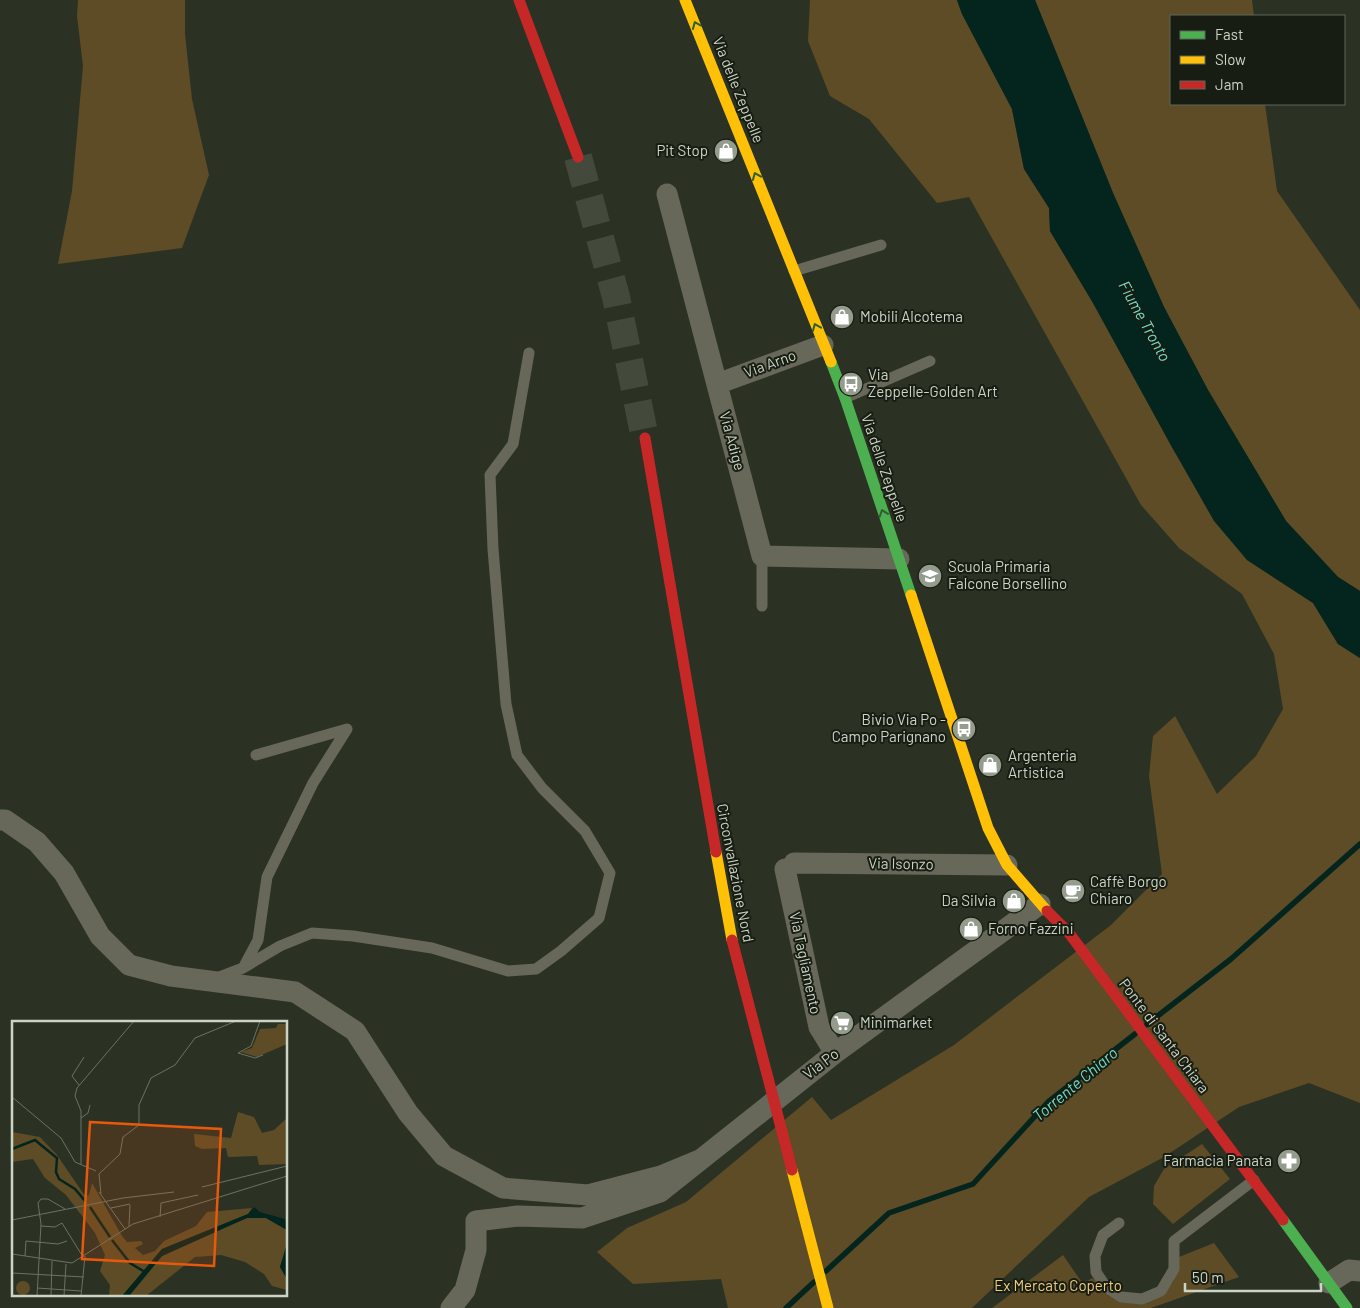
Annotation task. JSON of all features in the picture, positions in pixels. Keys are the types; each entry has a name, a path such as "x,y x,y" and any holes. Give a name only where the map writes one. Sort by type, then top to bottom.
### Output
{"street":[{"path":"519,0 578,157"},
{"name":"Via delle Zeppelle","path":"685,0 845,398 988,828 1007,866 1040,904 1069,933"},
{"name":"Via Adige","path":"667,194 762,556"},
{"name":"Via Arno","path":"717,384 823,345"},
{"name":"Circonvallazione Nord","path":"645,438 704,788 732,940 828,1308"},
{"path":"762,556 899,559"},
{"path":"0,820 5,820 37,842 64,873 100,936 129,965 171,976 295,992 355,1031 408,1113 444,1156 503,1188 588,1195 661,1176 702,1159"},
{"name":"Via Isonzo","path":"790,866 1007,866"},
{"name":"Via Tagliamento","path":"790,866 819,1027 835,1053"},
{"name":"Via Po","path":"476,1221 518,1216 582,1218 660,1192 835,1053 1040,904"},
{"name":"Ponte di Santa Chiara","path":"1069,933 1254,1180 1328,1283 1341,1306"},
{"path":"445,1308 476,1221"},
{"path":"451,1308 465,1290 476,1250 476,1221"},
{"path":"1328,1283 1349,1270 1360,1271"}],"lane":[{"path":"794,271 881,245"},
{"path":"211,980 243,968 280,946 312,933 353,936 432,948 508,971 536,969 599,918 610,873 585,831 542,788 517,755 506,704 493,549 490,475 512,444 529,353"},
{"path":"845,398 930,361"},
{"path":"762,556 762,606"},
{"path":"243,968 258,940 267,877 313,783 347,729 256,755"},
{"path":"1119,1224 1103,1236 1095,1256 1096,1272 1106,1287 1121,1297 1142,1299 1161,1291 1174,1270 1174,1241 1254,1180"}],"green space":[{"path":"78,0 185,0 185,34 192,99 209,175 182,248 58,264 72,191 83,66 77,16"},
{"path":"810,0 957,0 962,14 1012,109 1024,169 1049,208 1050,231 1093,303 1173,449 1247,560 1313,603 1338,644 1360,658 1360,1103 1309,1083 1239,1107 1164,1157 1089,1197 972,1308 728,1308 721,1279 633,1284 597,1252 627,1228 686,1202 812,1097 831,1120 954,1045 1111,925 1162,874 1149,776 1153,736 1175,716 1217,794 1256,756 1283,709 1274,654 1242,594 1179,548 1141,505 969,197 937,203 869,119 830,96 808,41"},
{"path":"1035,0 1252,0 1254,15 1170,15 1170,105 1265,105 1277,191 1360,310 1360,591 1338,577 1286,521 1208,390 1164,307 1113,193"},
{"path":"1202,1144 1230,1179 1173,1224 1153,1204 1154,1186 1164,1169"},
{"name":"Ex Mercato Coperto","path":"1214,1243 1239,1277 1151,1308 992,1308 1063,1255 1083,1284 1092,1278 1118,1300 1163,1294 1173,1282 1179,1257"}],"water":[{"name":"Fiume Tronto","path":"957,0 1035,0 1113,193 1164,307 1208,390 1286,521 1338,577 1360,591 1360,658 1338,644 1313,603 1247,560 1214,521 1093,303 1050,231 1049,208 1024,169 1012,109 962,14"}],"waterway":[{"name":"Torrente Chiaro","path":"1146,1025 1231,959 1360,844"},
{"name":"Torrente Chiaro","path":"826,1271 889,1213 973,1184 1048,1102 1135,1034"},
{"name":"Torrente Chiaro","path":"786,1308 814,1282"}],"tunnel":[{"path":"578,157 616,297 645,438"}],"traffic: fast":[{"path":"831,362 845,398 911,595"},
{"path":"1283,1220 1347,1308"}],"traffic: slow":[{"path":"685,0 831,362"},
{"path":"911,595 988,828 1007,865 1047,911"},
{"path":"716,852 732,940"},
{"path":"792,1170 828,1308"}],"traffic: jam":[{"path":"519,0 578,157"},
{"path":"645,438 716,852"},
{"path":"1047,911 1069,933 1283,1220"},
{"path":"732,940 792,1170"}],"place":[{"name":"Pit Stop","path":"726,151"},
{"name":"Mobili Alcotema","path":"842,317"},
{"name":"Via Zeppelle-Golden Art","path":"851,384"},
{"name":"Scuola Primaria Falcone Borsellino","path":"930,576"},
{"name":"Bivio Via Po - Campo Parignano","path":"964,729"},
{"name":"Argenteria Artistica","path":"990,765"},
{"name":"Caffè Borgo Chiaro","path":"1073,891"},
{"name":"Da Silvia","path":"1014,901"},
{"name":"Forno Fazzini","path":"971,929"},
{"name":"Minimarket","path":"842,1023"},
{"name":"Farmacia Panata","path":"1289,1161"}]}
